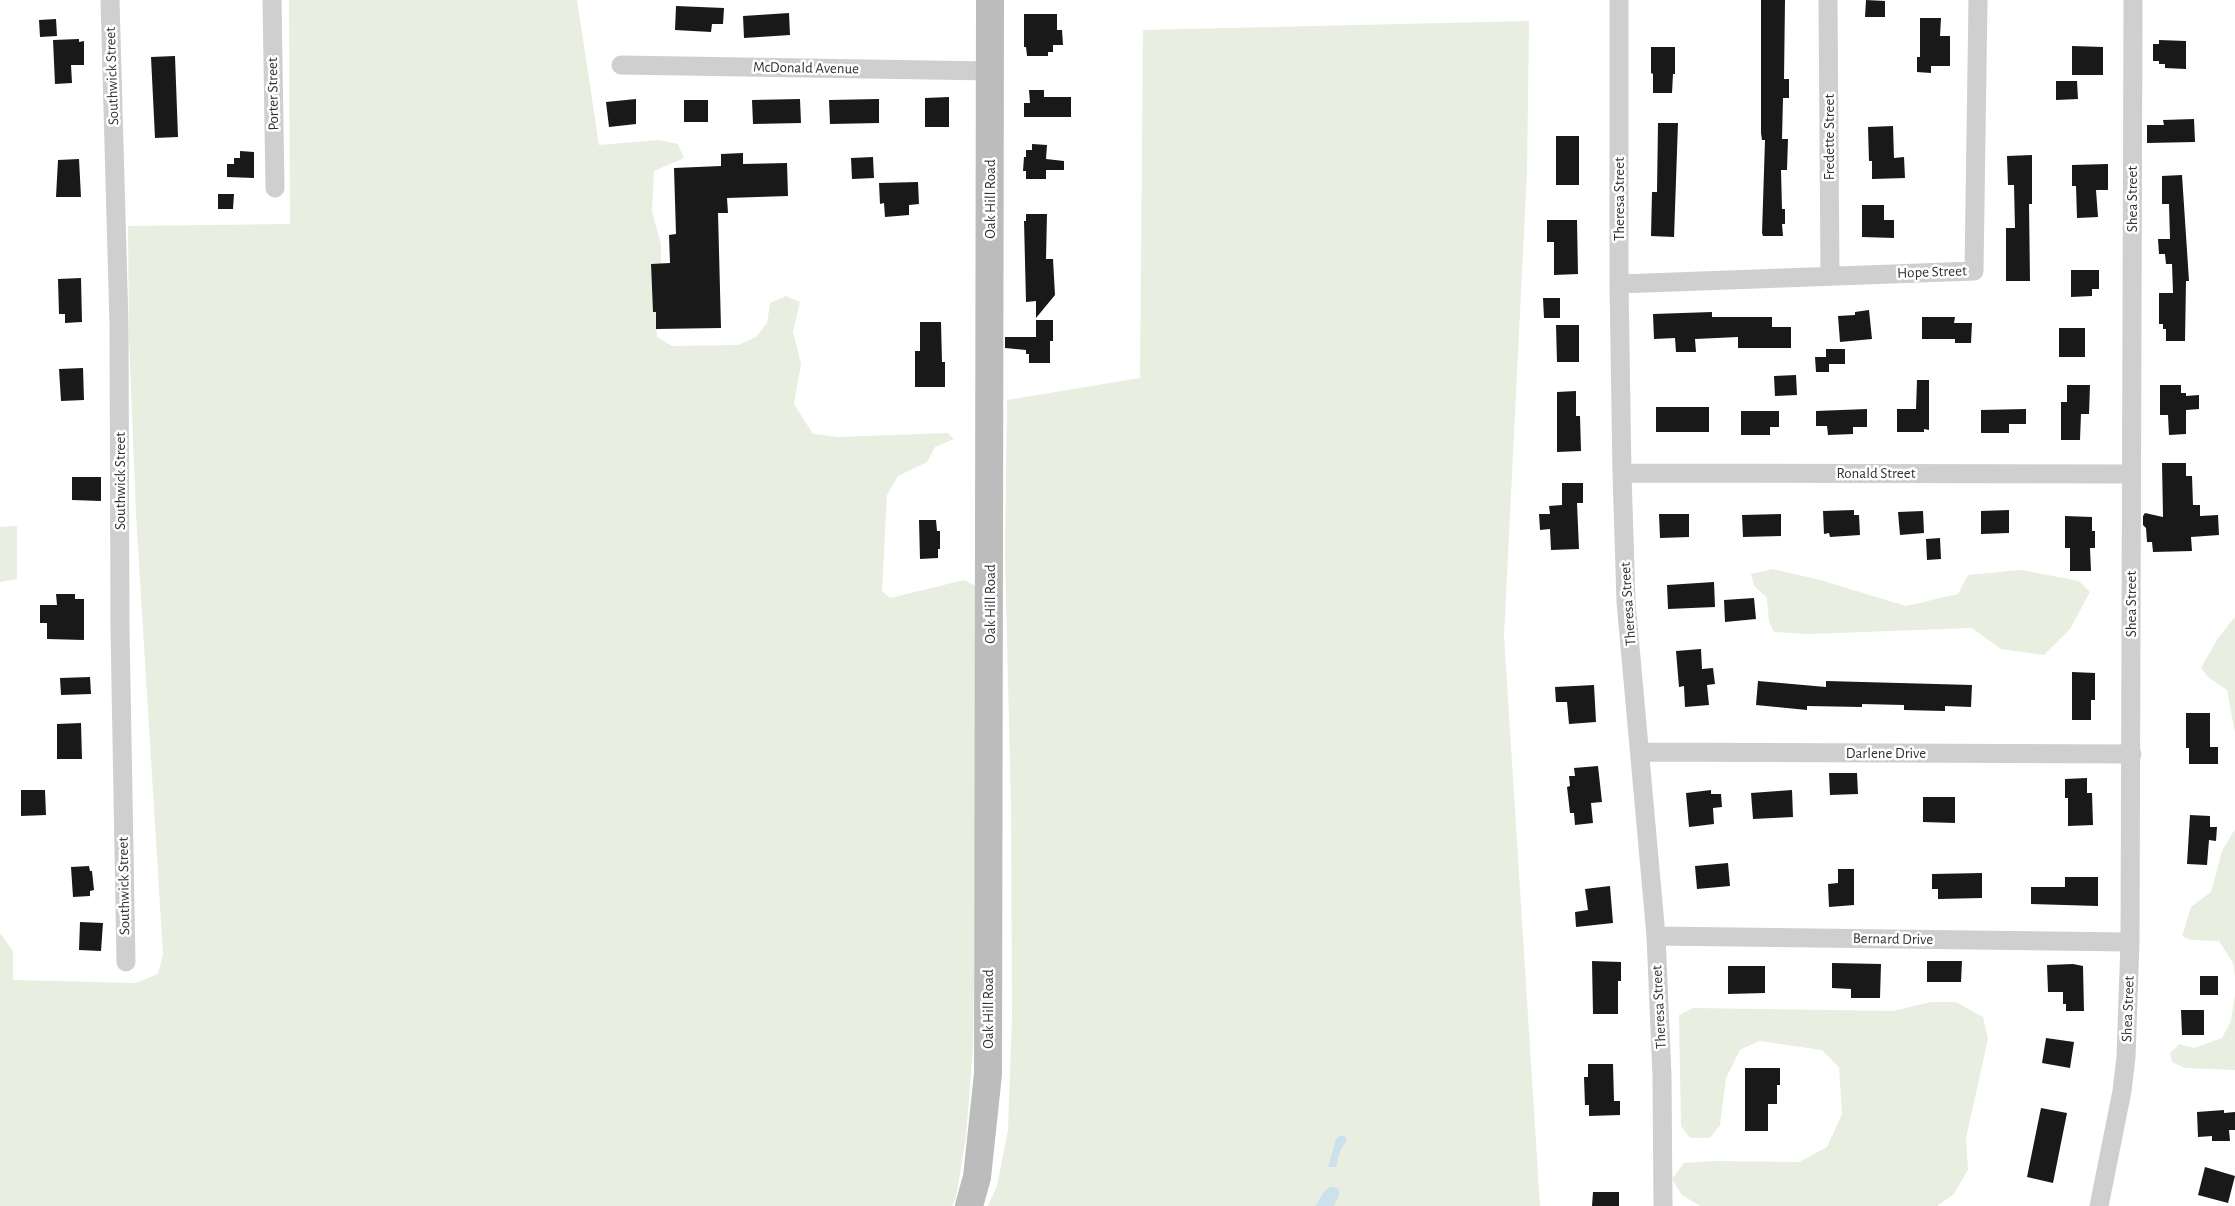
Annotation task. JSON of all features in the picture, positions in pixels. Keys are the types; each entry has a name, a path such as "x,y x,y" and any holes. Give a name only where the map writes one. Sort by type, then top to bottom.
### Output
{"street":[{"name":"Southwick Street","path":"110,0 119,325 120,629 126,962"},
{"name":"Porter Street","path":"272,0 274,188"},
{"name":"Oak Hill Road","path":"969,1206 977,1177 988,1074 991,478 990,0"},
{"name":"Theresa Street","path":"1619,0 1619,284 1626,602 1641,752 1656,936 1662,1076 1663,1206"},
{"name":"Fredette Street","path":"1828,0 1830,275"},
{"name":"Hope Street","path":"1619,284 1974,271 1978,0"},
{"name":"Shea Street","path":"2099,1206 2124,1074 2130,942 2133,0"},
{"name":"McDonald Avenue","path":"621,65 990,71"},
{"name":"Ronald Street","path":"1622,473 2130,474"},
{"name":"Darlene Drive","path":"1641,752 2132,754"},
{"name":"Bernard Drive","path":"1656,936 2130,942"}],"shaded area":[{"path":"289,0 577,0 599,145 659,140 678,144 684,158 654,171 652,211 661,245 661,264 651,264 653,312 656,312 657,337 672,346 738,345 756,337 767,323 770,303 786,296 800,302 793,332 801,364 794,404 813,434 839,437 948,433 954,439 935,447 927,462 898,476 887,495 882,591 890,598 964,580 980,588 973,1048 966,1137 956,1197 952,1206 0,1206 0,933 13,951 13,980 136,983 158,974 163,954 136,515 129,338 128,226 290,224"},
{"path":"1529,21 1527,172 1504,636 1540,1206 988,1206 997,1186 1008,1130 1012,1016 1011,807 1005,554 1007,400 1140,378 1143,30"},
{"path":"17,526 17,579 0,582 0,527"},
{"path":"1773,569 1820,580 1906,606 1958,594 1968,575 2021,570 2079,581 2090,592 2070,629 2044,655 2001,649 1972,628 1809,634 1774,632 1769,622 1767,598 1754,586 1751,574"},
{"path":"2235,617 2235,733 2227,690 2208,677 2201,668 2218,638"},
{"path":"2235,829 2235,976 2233,963 2219,941 2190,940 2182,936 2191,907 2211,892 2222,851"},
{"path":"2235,994 2235,1070 2185,1068 2172,1062 2170,1053 2179,1044 2194,1048 2222,1038 2231,1021"},
{"path":"1931,1002 1956,1002 1983,1017 1988,1039 1966,1138 1968,1170 1953,1195 1937,1206 1700,1206 1682,1195 1672,1179 1684,1163 1712,1161 1799,1162 1827,1147 1842,1114 1839,1067 1822,1050 1759,1041 1740,1050 1726,1078 1720,1125 1710,1138 1690,1138 1681,1126 1679,1015 1693,1008 1893,1011"}],"water":[{"path":"1340,1136 1345,1136 1347,1140 1340,1151 1336,1167 1328,1167 1336,1139"},
{"path":"1330,1187 1335,1187 1339,1190 1339,1196 1334,1206 1315,1206 1324,1192"}],"building":[{"path":"1761,0 1785,0 1784,79 1789,79 1789,98 1783,98 1782,139 1788,139 1787,170 1781,170 1782,209 1785,209 1785,224 1782,224 1783,236 1763,236 1762,233 1765,140 1762,140 1761,133"},
{"path":"1866,0 1885,1 1885,17 1865,17"},
{"path":"676,6 724,8 723,24 712,24 711,32 675,30"},
{"path":"789,13 790,35 744,38 743,16"},
{"path":"1024,14 1057,14 1057,30 1062,30 1063,45 1053,45 1053,52 1048,52 1048,56 1027,56 1026,47 1024,47"},
{"path":"1920,18 1941,18 1940,36 1950,36 1950,66 1931,66 1931,73 1917,72 1917,57 1920,57"},
{"path":"56,19 57,36 40,37 39,20"},
{"path":"79,39 79,42 84,41 84,65 71,65 72,83 55,84 53,40"},
{"path":"2159,40 2186,41 2186,69 2165,68 2165,64 2153,61 2153,44 2159,44"},
{"path":"2072,46 2103,47 2103,75 2072,75"},
{"path":"1651,47 1675,47 1675,74 1673,74 1672,93 1653,93"},
{"path":"175,56 178,137 155,138 151,57"},
{"path":"2056,81 2077,81 2078,99 2056,100"},
{"path":"1029,90 1044,90 1044,97 1071,97 1071,117 1024,117 1024,103 1030,103"},
{"path":"949,97 949,127 925,127 925,98"},
{"path":"636,99 636,124 609,127 606,102"},
{"path":"800,99 801,123 753,124 752,100"},
{"path":"879,99 879,123 830,124 829,100"},
{"path":"684,100 708,100 708,122 684,122"},
{"path":"2194,119 2195,142 2147,143 2147,125 2164,125 2163,120"},
{"path":"1658,123 1678,123 1674,237 1651,236 1652,192 1657,192"},
{"path":"1893,126 1894,158 1904,157 1905,178 1872,179 1872,161 1869,161 1868,127"},
{"path":"1556,136 1579,136 1579,185 1556,185"},
{"path":"1032,144 1047,145 1046,159 1064,161 1064,170 1046,170 1046,179 1026,179 1026,171 1023,171 1024,157 1026,157 1026,150 1032,150"},
{"path":"240,151 254,152 254,178 227,177 227,164 234,164 234,158 240,158"},
{"path":"743,153 743,164 787,163 788,196 727,198 728,213 718,213 721,328 656,329 656,312 653,312 651,264 670,263 669,235 676,234 674,168 721,166 721,154"},
{"path":"2032,155 2032,204 2029,204 2030,281 2006,281 2006,228 2015,228 2014,185 2008,185 2007,156"},
{"path":"873,157 874,178 852,179 851,158"},
{"path":"79,159 81,197 56,197 58,160"},
{"path":"2108,164 2108,190 2096,190 2098,217 2077,218 2076,186 2072,186 2072,165"},
{"path":"2182,175 2189,281 2186,281 2185,341 2166,341 2166,329 2163,329 2163,324 2159,324 2159,293 2173,293 2172,264 2166,264 2165,254 2159,254 2158,239 2170,239 2169,204 2162,204 2162,176"},
{"path":"918,182 919,204 909,205 909,215 885,217 884,203 880,204 879,183"},
{"path":"218,194 234,194 233,209 218,209"},
{"path":"1862,205 1884,205 1884,220 1894,220 1894,238 1862,237"},
{"path":"1026,214 1047,214 1046,259 1053,259 1055,295 1036,318 1036,301 1026,302 1024,221 1026,221"},
{"path":"1547,220 1577,220 1578,274 1554,275 1554,242 1547,242"},
{"path":"2071,270 2099,270 2099,289 2092,289 2092,296 2071,297"},
{"path":"81,278 82,322 65,323 65,314 59,314 58,279"},
{"path":"1543,298 1560,298 1560,318 1544,318"},
{"path":"1869,310 1872,339 1840,342 1838,316 1855,315 1855,312"},
{"path":"1712,312 1712,317 1772,317 1772,327 1791,327 1791,348 1738,348 1738,337 1695,339 1696,352 1676,352 1675,338 1654,339 1653,314"},
{"path":"1922,317 1955,317 1954,323 1972,323 1971,343 1955,343 1955,339 1922,339"},
{"path":"1036,320 1053,320 1053,341 1050,341 1050,363 1029,363 1029,354 1026,354 1026,350 1005,348 1005,337 1036,337"},
{"path":"920,322 941,322 942,362 945,362 945,387 915,387 915,351 920,351"},
{"path":"1556,325 1579,325 1579,362 1557,362"},
{"path":"2059,328 2085,328 2085,357 2059,357"},
{"path":"1826,349 1845,349 1845,364 1829,364 1829,372 1816,372 1815,357 1826,357"},
{"path":"83,368 84,400 61,401 59,369"},
{"path":"1796,375 1797,395 1775,396 1774,376"},
{"path":"1917,380 1929,380 1929,430 1924,429 1924,432 1897,432 1897,409 1916,409"},
{"path":"2067,385 2090,385 2089,414 2081,414 2080,440 2061,440 2061,402 2067,402"},
{"path":"2160,385 2181,385 2181,393 2186,393 2186,396 2199,395 2199,409 2186,410 2186,434 2169,435 2168,415 2160,415"},
{"path":"1576,391 1576,416 1580,416 1581,451 1557,452 1557,392"},
{"path":"1656,407 1709,407 1709,432 1656,432"},
{"path":"1867,409 1867,427 1853,427 1853,434 1828,435 1827,426 1816,426 1816,411"},
{"path":"2026,409 2026,424 2009,424 2009,433 1981,433 1981,410"},
{"path":"1741,411 1779,411 1779,427 1770,427 1770,435 1741,435"},
{"path":"2162,463 2186,463 2186,476 2192,476 2193,505 2200,505 2200,516 2218,515 2219,535 2191,537 2192,551 2153,552 2152,542 2147,542 2143,516 2145,513 2163,517"},
{"path":"72,477 101,477 101,501 72,500"},
{"path":"1562,483 1583,483 1583,503 1577,503 1579,549 1551,550 1550,529 1540,530 1539,514 1550,514 1549,506 1562,505"},
{"path":"1854,510 1854,515 1859,515 1860,535 1830,537 1829,533 1824,534 1823,511"},
{"path":"2009,510 2009,533 1981,534 1981,511"},
{"path":"1923,511 1924,533 1900,535 1898,512"},
{"path":"1659,514 1689,514 1689,537 1660,538"},
{"path":"1781,514 1781,536 1743,537 1742,515"},
{"path":"2065,516 2092,517 2092,531 2095,531 2095,548 2090,548 2091,571 2070,571 2070,548 2065,548"},
{"path":"919,520 936,520 937,531 940,531 938,558 920,559"},
{"path":"1940,538 1941,559 1927,560 1926,539"},
{"path":"1714,582 1715,607 1668,609 1667,585"},
{"path":"56,594 75,594 75,599 84,599 84,640 47,639 47,623 40,623 40,605 57,605"},
{"path":"1754,598 1756,619 1725,622 1724,600"},
{"path":"1701,649 1702,669 1713,668 1715,684 1707,685 1709,705 1685,707 1684,686 1679,687 1676,651"},
{"path":"2072,672 2095,673 2095,700 2091,700 2091,720 2072,720"},
{"path":"90,677 91,694 61,695 60,678"},
{"path":"1758,681 1826,687 1826,681 1972,685 1971,707 1945,706 1945,711 1904,710 1904,705 1862,704 1862,707 1807,706 1807,710 1756,705"},
{"path":"1594,685 1596,722 1569,724 1567,702 1556,702 1555,687"},
{"path":"2186,713 2210,713 2210,747 2218,747 2218,764 2189,764 2189,748 2186,748"},
{"path":"81,723 82,759 57,759 57,724"},
{"path":"1598,766 1602,802 1591,803 1593,823 1575,825 1574,813 1570,813 1567,787 1570,786 1569,776 1575,776 1574,768"},
{"path":"1829,773 1857,773 1858,794 1830,795"},
{"path":"2087,778 2087,793 2092,793 2093,825 2068,826 2068,798 2065,798 2065,779"},
{"path":"21,790 45,790 46,815 21,816"},
{"path":"1711,790 1711,794 1721,794 1722,807 1713,808 1714,824 1689,827 1686,793"},
{"path":"1792,790 1793,817 1753,819 1751,793"},
{"path":"1923,797 1955,797 1955,823 1923,822"},
{"path":"2190,815 2210,816 2210,827 2217,827 2216,841 2209,840 2207,865 2187,864"},
{"path":"1728,863 1730,886 1697,889 1695,866"},
{"path":"89,866 90,871 92,871 94,890 90,891 90,896 73,897 71,867"},
{"path":"1838,869 1854,869 1854,905 1829,907 1828,884 1838,883"},
{"path":"1982,873 1982,898 1938,899 1938,889 1932,889 1932,874"},
{"path":"2065,877 2098,877 2098,906 2031,904 2031,887 2065,887"},
{"path":"1610,886 1613,923 1576,927 1575,912 1588,910 1585,889"},
{"path":"80,922 103,923 101,951 79,950"},
{"path":"1592,961 1621,962 1621,981 1618,981 1618,1014 1593,1014"},
{"path":"1927,961 1962,961 1961,982 1927,982"},
{"path":"1832,963 1881,964 1880,998 1851,998 1851,989 1832,988"},
{"path":"2073,964 2083,966 2084,1011 2066,1011 2066,1004 2063,1004 2063,992 2048,992 2047,965"},
{"path":"1728,966 1765,966 1765,993 1728,994"},
{"path":"2200,976 2218,976 2218,995 2200,995"},
{"path":"2181,1010 2204,1010 2204,1035 2182,1035"},
{"path":"2046,1038 2074,1042 2070,1068 2042,1063"},
{"path":"1588,1064 1613,1064 1614,1101 1620,1101 1620,1115 1589,1116 1589,1105 1585,1105 1584,1077 1588,1077"},
{"path":"1745,1068 1780,1068 1780,1085 1777,1085 1777,1104 1768,1104 1768,1131 1745,1131"},
{"path":"2041,1108 2067,1113 2053,1183 2027,1177"},
{"path":"2224,1110 2224,1113 2235,1112 2235,1130 2229,1130 2230,1141 2212,1141 2212,1136 2198,1137 2197,1112"},
{"path":"2205,1167 2235,1176 2228,1203 2198,1195"},
{"path":"1593,1192 1619,1192 1619,1206 1592,1206"}]}
